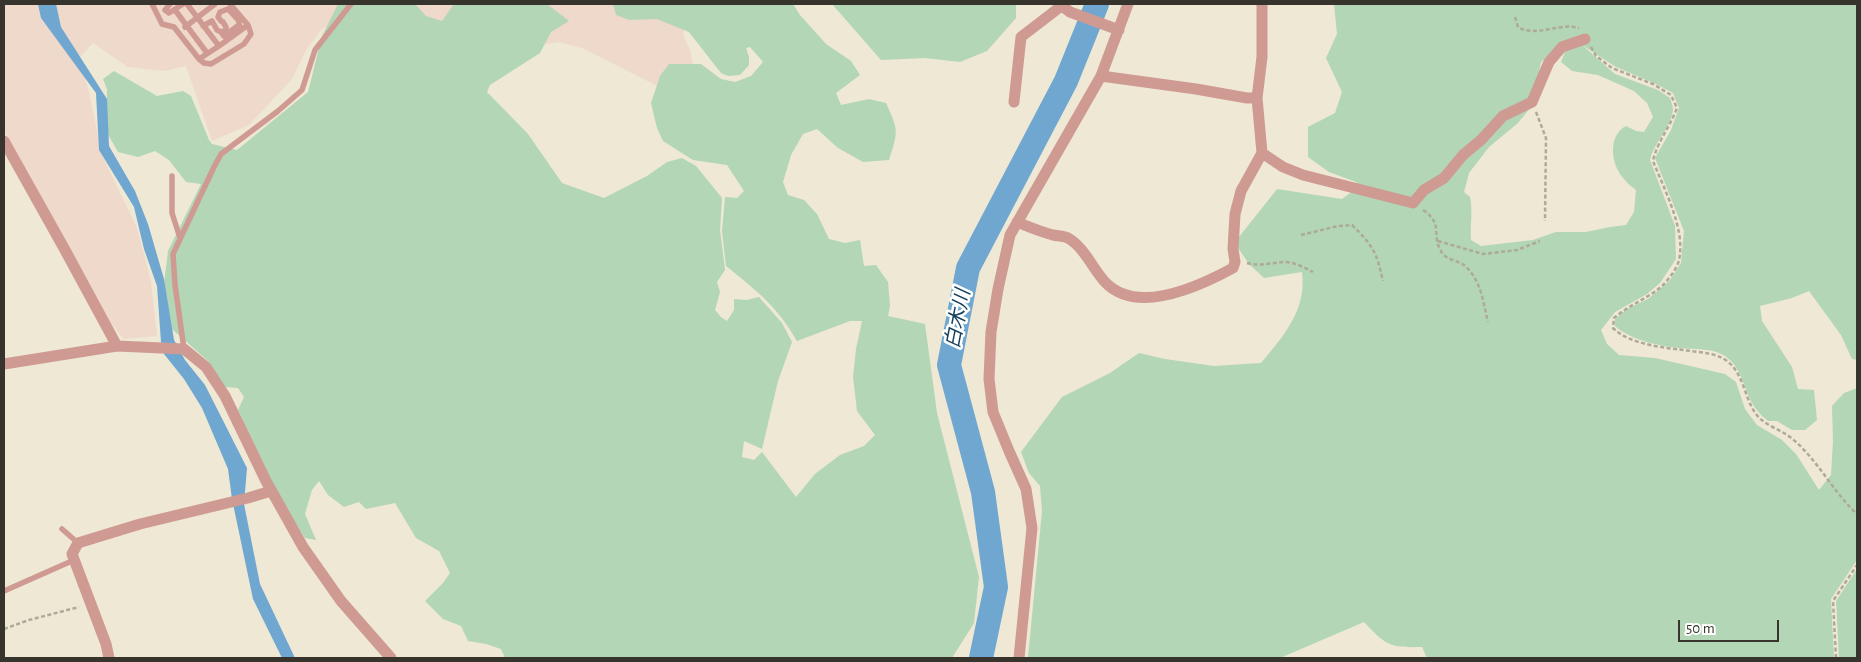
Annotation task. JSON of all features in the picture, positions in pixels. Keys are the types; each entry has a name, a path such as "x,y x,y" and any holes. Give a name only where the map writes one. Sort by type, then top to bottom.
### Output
{"street":[{"path":"1018,658 1032,528 1026,489 993,412 989,379 991,332 998,289 1010,235 1102,76 1128,4"},
{"path":"1017,222 1067,238 1078,246 1105,282 1114,290 1135,297 1155,298 1174,294 1217,277 1233,268 1234,214 1242,191 1262,153 1257,98 1262,57 1262,4"},
{"path":"1014,102 1020,37 1065,7 1119,30"},
{"path":"1262,153 1282,167 1303,175 1413,203 1424,190 1444,178 1463,155 1481,140 1503,116 1532,102 1549,62 1562,47 1585,39"},
{"path":"1102,76 1257,98"},
{"path":"4,141 61,241 117,346"},
{"path":"4,364 117,346 184,349 206,367 225,396 271,491 303,547 341,601 390,658"},
{"path":"109,658 72,554 78,543 140,524 271,491"}],"lane":[{"path":"152,4 162,24 174,27 199,59 204,63 211,64 244,44 251,34 248,26 230,4"},
{"path":"170,4 166,6 169,13 185,4 219,46"},
{"path":"179,32 215,4"},
{"path":"184,349 175,285 173,254 180,238 221,154 278,111 302,90 315,50 351,4"},
{"path":"175,10 207,53"},
{"path":"241,27 239,21 228,10 226,11 229,15 228,19 220,23 218,31 224,36 241,27 248,26"},
{"path":"204,26 212,20 226,27 226,30 221,32"},
{"path":"199,59 219,46 241,27"},
{"path":"172,176 172,213 180,238"},
{"path":"62,529 78,543"},
{"path":"4,591 74,560"}],"path":[{"path":"1515,17 1518,28 1524,31 1569,25 1580,28 1596,56 1612,68 1653,84 1671,95 1676,108 1671,123 1659,143 1653,161 1680,230 1679,261 1663,284 1650,295 1626,308 1614,318 1613,328 1625,337 1640,342 1673,349 1713,354 1728,362 1738,375 1754,411 1763,422 1790,437 1808,455 1846,504 1857,514"},
{"path":"1532,102 1546,138 1545,221"},
{"path":"1413,203 1434,220 1441,252 1447,258 1462,264 1477,281 1488,322"},
{"path":"1301,235 1338,226 1352,226 1370,242 1378,257 1383,280"},
{"path":"1438,241 1483,254 1517,250 1540,240"},
{"path":"1234,260 1257,266 1288,262 1313,272"},
{"path":"1836,658 1833,600 1857,565"},
{"path":"4,629 29,620 90,604"}],"shaded area":[{"path":"4,4 371,4 322,29 306,50 292,79 249,125 212,141 186,66 164,71 128,67 93,43 75,62 85,78 102,155 137,228 151,281 157,336 124,339 112,325 4,130"},
{"path":"380,4 688,4 683,35 690,50 701,108 582,48 559,42 534,46"}],"green space":[{"path":"338,4 415,4 426,16 442,21 454,4 547,4 569,21 551,32 540,53 490,85 487,92 528,134 562,183 604,198 647,176 667,162 682,158 696,166 722,198 720,230 725,270 717,282 720,292 715,310 727,321 734,310 734,299 747,300 759,297 782,323 792,342 778,381 762,449 744,441 742,457 754,460 762,452 796,497 815,474 840,455 864,446 875,435 857,411 853,377 862,321 850,321 797,341 774,308 757,291 726,266 722,231 725,197 737,198 744,191 727,165 693,160 663,141 657,128 651,103 660,76 669,64 701,64 721,79 735,82 751,76 763,62 750,47 746,48 749,65 740,75 728,76 721,73 689,32 657,19 629,20 616,15 613,4 793,4 800,15 826,44 851,61 860,75 836,93 841,105 869,99 886,103 896,132 889,160 863,162 838,148 817,129 803,134 791,155 783,182 788,195 804,200 817,214 829,239 845,243 860,240 864,266 876,265 888,282 890,306 888,316 925,324 937,413 979,577 974,623 952,658 505,658 501,649 468,641 461,626 443,619 425,601 450,573 439,551 416,538 395,503 366,509 359,502 344,507 328,495 319,481 312,490 305,514 316,540 305,538 276,492 238,410 244,397 238,388 224,387 208,361 172,329 164,284 168,251 201,184 186,182 169,160 155,151 138,157 118,152 106,131 107,89 103,79 114,71 157,96 183,91 191,96 212,144 237,150 308,92 322,36"},
{"path":"832,4 1016,4 1016,18 987,51 960,62 925,58 881,60"},
{"path":"1334,4 1857,4 1857,360 1852,359 1841,335 1809,291 1792,298 1760,306 1762,321 1792,367 1798,389 1814,390 1817,420 1805,430 1792,430 1777,421 1768,421 1753,404 1735,365 1725,356 1713,351 1654,344 1637,339 1615,326 1615,319 1627,309 1648,299 1661,288 1670,280 1681,263 1684,231 1655,158 1671,130 1679,108 1673,93 1616,67 1582,45 1615,74 1658,90 1670,98 1673,108 1672,117 1650,160 1675,226 1676,259 1660,283 1647,294 1615,312 1601,330 1607,344 1619,355 1655,358 1725,374 1736,382 1745,409 1757,425 1782,440 1796,454 1819,490 1831,475 1833,441 1832,406 1844,393 1857,388 1857,560 1831,599 1834,658 1427,658 1422,647 1402,647 1389,644 1364,622 1280,658 1028,658 1042,511 1040,486 1029,473 1021,452 1062,397 1110,373 1139,353 1214,366 1261,363 1278,343 1297,310 1303,285 1302,272 1264,278 1249,264 1236,245 1239,237 1277,189 1342,199 1353,191 1415,205 1428,191 1446,180 1465,156 1506,118 1530,108 1518,123 1489,147 1469,173 1464,192 1470,197 1471,202 1471,240 1481,246 1533,240 1556,232 1586,232 1626,225 1634,212 1636,190 1620,173 1616,166 1613,151 1616,137 1626,126 1636,131 1644,132 1653,117 1647,103 1634,91 1598,75 1572,71 1561,62 1565,52 1554,51 1541,62 1537,83 1528,101 1502,114 1479,139 1464,151 1443,176 1423,188 1413,200 1359,186 1356,182 1329,172 1308,157 1308,127 1335,113 1342,92 1326,58 1337,34"},
{"path":"1857,569 1857,658 1839,658 1836,601"}],"water":[{"path":"38,4 56,4 61,27 107,99 109,146 135,191 148,224 164,279 174,340 185,360 205,385 247,468 244,504 260,584 295,658 282,658 253,599 232,499 228,469 202,408 184,379 164,354 161,342 157,286 144,249 134,207 99,150 96,93 41,18"}],"waterway":[{"name":"白木川","path":"981,658 996,587 983,492 949,365 968,268 1066,81 1097,4"}]}
